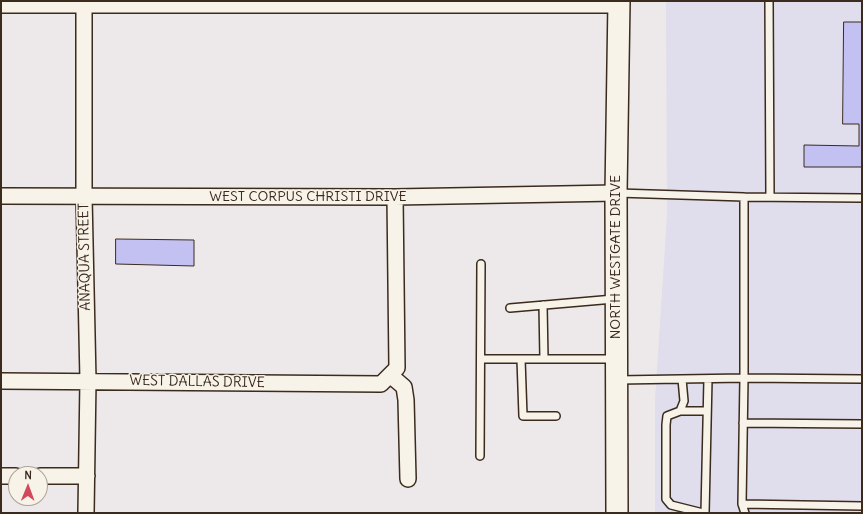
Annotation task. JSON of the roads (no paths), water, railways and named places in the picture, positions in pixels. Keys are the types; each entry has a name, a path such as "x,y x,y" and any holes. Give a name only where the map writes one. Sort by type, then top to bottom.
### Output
{"street":[{"path":"1,5 84,3 619,3"},
{"name":"ANAQUA STREET","path":"84,3 84,197 88,380 86,513"},
{"name":"NORTH WESTGATE DRIVE","path":"617,513 616,193 619,3"},
{"name":"WEST CORPUS CHRISTI DRIVE","path":"1,196 395,197 616,193"},
{"path":"395,197 397,368 390,375 404,387 406,400 408,479"},
{"name":"WEST DALLAS DRIVE","path":"1,380 381,384 390,375"},
{"path":"48,476 86,476"}],"lane":[{"path":"769,1 770,197"},
{"path":"616,193 744,197 862,198"},
{"path":"744,197 742,504 745,513"},
{"path":"480,456 481,264"},
{"path":"510,308 616,299"},
{"path":"543,305 544,359"},
{"path":"481,359 617,359"},
{"path":"521,359 522,416 556,416"},
{"path":"617,380 862,378"},
{"path":"680,412 684,401 682,379"},
{"path":"707,412 680,412 667,416 666,425 666,499 671,505 704,513 708,379"},
{"path":"743,423 862,424"},
{"path":"742,504 862,506"}]}
